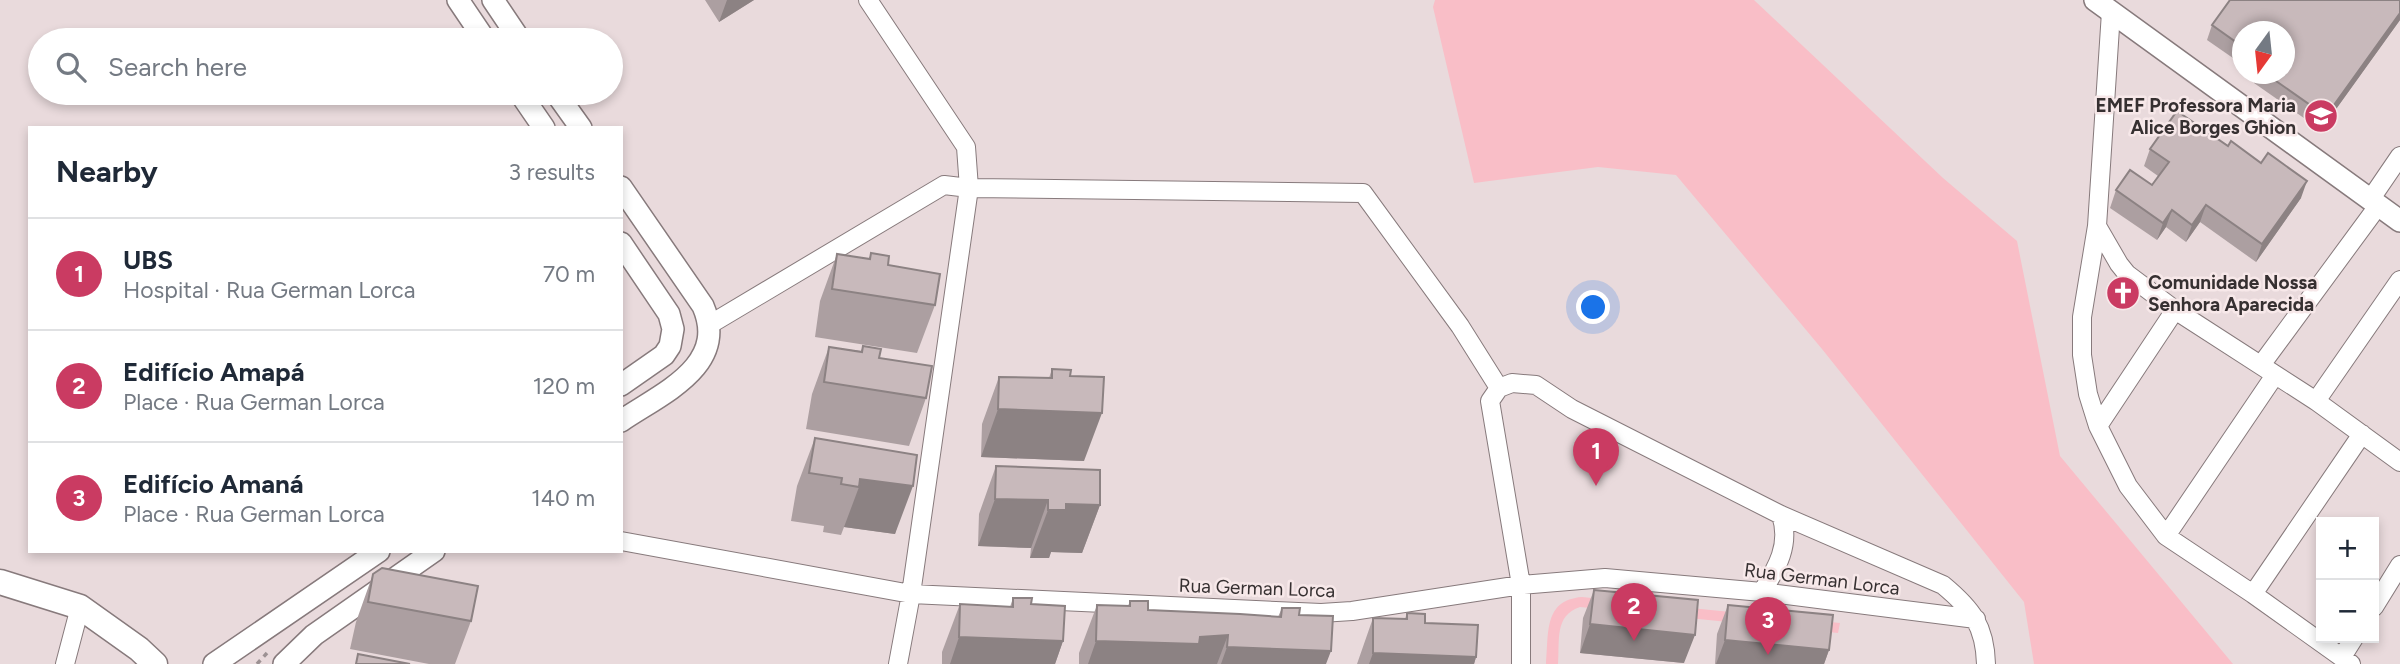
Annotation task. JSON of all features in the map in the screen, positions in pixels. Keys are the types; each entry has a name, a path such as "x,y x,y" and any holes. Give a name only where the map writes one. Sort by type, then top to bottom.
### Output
{"main road":[{"path":"0,582 80,607 139,649 155,664"}],"street":[{"path":"458,0 477,28"},
{"path":"493,0 512,28"},
{"path":"868,0 967,148 969,188 911,594 898,664"},
{"path":"2111,4 2400,220"},
{"path":"2111,4 2096,226 2082,317 2082,355 2088,394 2098,426 2129,486 2166,536 2347,660 2352,643"},
{"path":"528,105 543,126"},
{"path":"565,105 580,126"},
{"path":"2166,536 2374,203 2400,156"},
{"path":"709,325 944,185 969,188 1363,193 1460,326 1499,388"},
{"path":"623,190 703,306 709,325 705,354 693,371 623,420"},
{"path":"2096,226 2127,274 2175,310 2316,401 2400,462"},
{"path":"623,246 669,314 673,329 670,346 664,355 623,384"},
{"path":"2316,401 2400,280"},
{"path":"2098,426 2175,310"},
{"path":"1521,664 1521,585 1490,401 1499,388 1513,383 1536,386 1572,409 1781,515 1943,585 1962,601 1976,620 1983,633 1986,664"},
{"path":"2253,594 2362,434"},
{"path":"1762,592 1779,564 1784,542 1781,515"},
{"name":"Rua German Lorca","path":"623,541 911,594 1321,613 1352,611 1521,585 1605,578 1762,592 1976,620"},
{"path":"221,660 376,553"},
{"path":"284,664 314,635 431,553"},
{"path":"2379,599 2400,565"},
{"path":"65,664 80,607"},
{"path":"221,660 250,664"}],"shaded area":[{"path":"1435,0 1754,0 1943,178 2017,241 2060,456 2233,664 2034,664 2024,602 1822,349 1676,175 1598,167 1474,183 1433,7"},
{"path":"1582,597 1840,623 1838,633 1580,607 1566,616 1562,623 1558,664 1546,664 1548,630 1554,612 1569,600"}],"building":[{"path":"2230,0 2400,0 2400,13 2326,116 2280,84 2295,84 2295,21 2232,21 2232,39 2212,25"},
{"path":"2177,111 2228,146 2231,141 2261,163 2268,153 2307,181 2262,244 2206,205 2192,225 2172,210 2163,223 2116,190 2130,170 2152,185 2169,162 2150,149"},
{"path":"871,253 889,256 888,265 940,274 935,305 832,289 837,254 870,259"},
{"path":"863,346 881,349 879,358 932,366 926,398 824,382 829,347 862,352"},
{"path":"1052,369 1071,370 1070,376 1104,377 1102,413 998,409 999,377 1052,378"},
{"path":"815,438 917,455 913,486 860,479 859,487 841,484 842,478 809,473"},
{"path":"996,466 1100,470 1100,505 1066,504 1066,510 1048,510 1048,500 995,499"},
{"path":"382,568 478,586 471,621 368,602 373,574"},
{"path":"1594,590 1698,600 1695,635 1590,624"},
{"path":"1013,598 1032,598 1031,604 1065,606 1063,641 959,637 960,604 1013,607"},
{"path":"1130,601 1148,601 1148,610 1281,617 1282,608 1300,608 1299,615 1333,616 1331,651 1227,647 1228,635 1200,637 1199,644 1096,641 1097,605 1130,606"},
{"path":"1728,605 1833,615 1829,650 1725,640"},
{"path":"1407,613 1425,614 1425,623 1478,625 1476,657 1373,653 1373,618 1407,619"},
{"path":"358,654 410,664 356,664"}],"place":[{"name":"EMEF Professora Maria Alice Borges Ghion","path":"2321,116"},
{"name":"Comunidade Nossa Senhora Aparecida","path":"2123,293"},
{"name":"UBS","path":"1596,486"},
{"name":"Edifício Amapá","path":"1634,641"},
{"name":"Edifício Amaná","path":"1768,655"}]}
